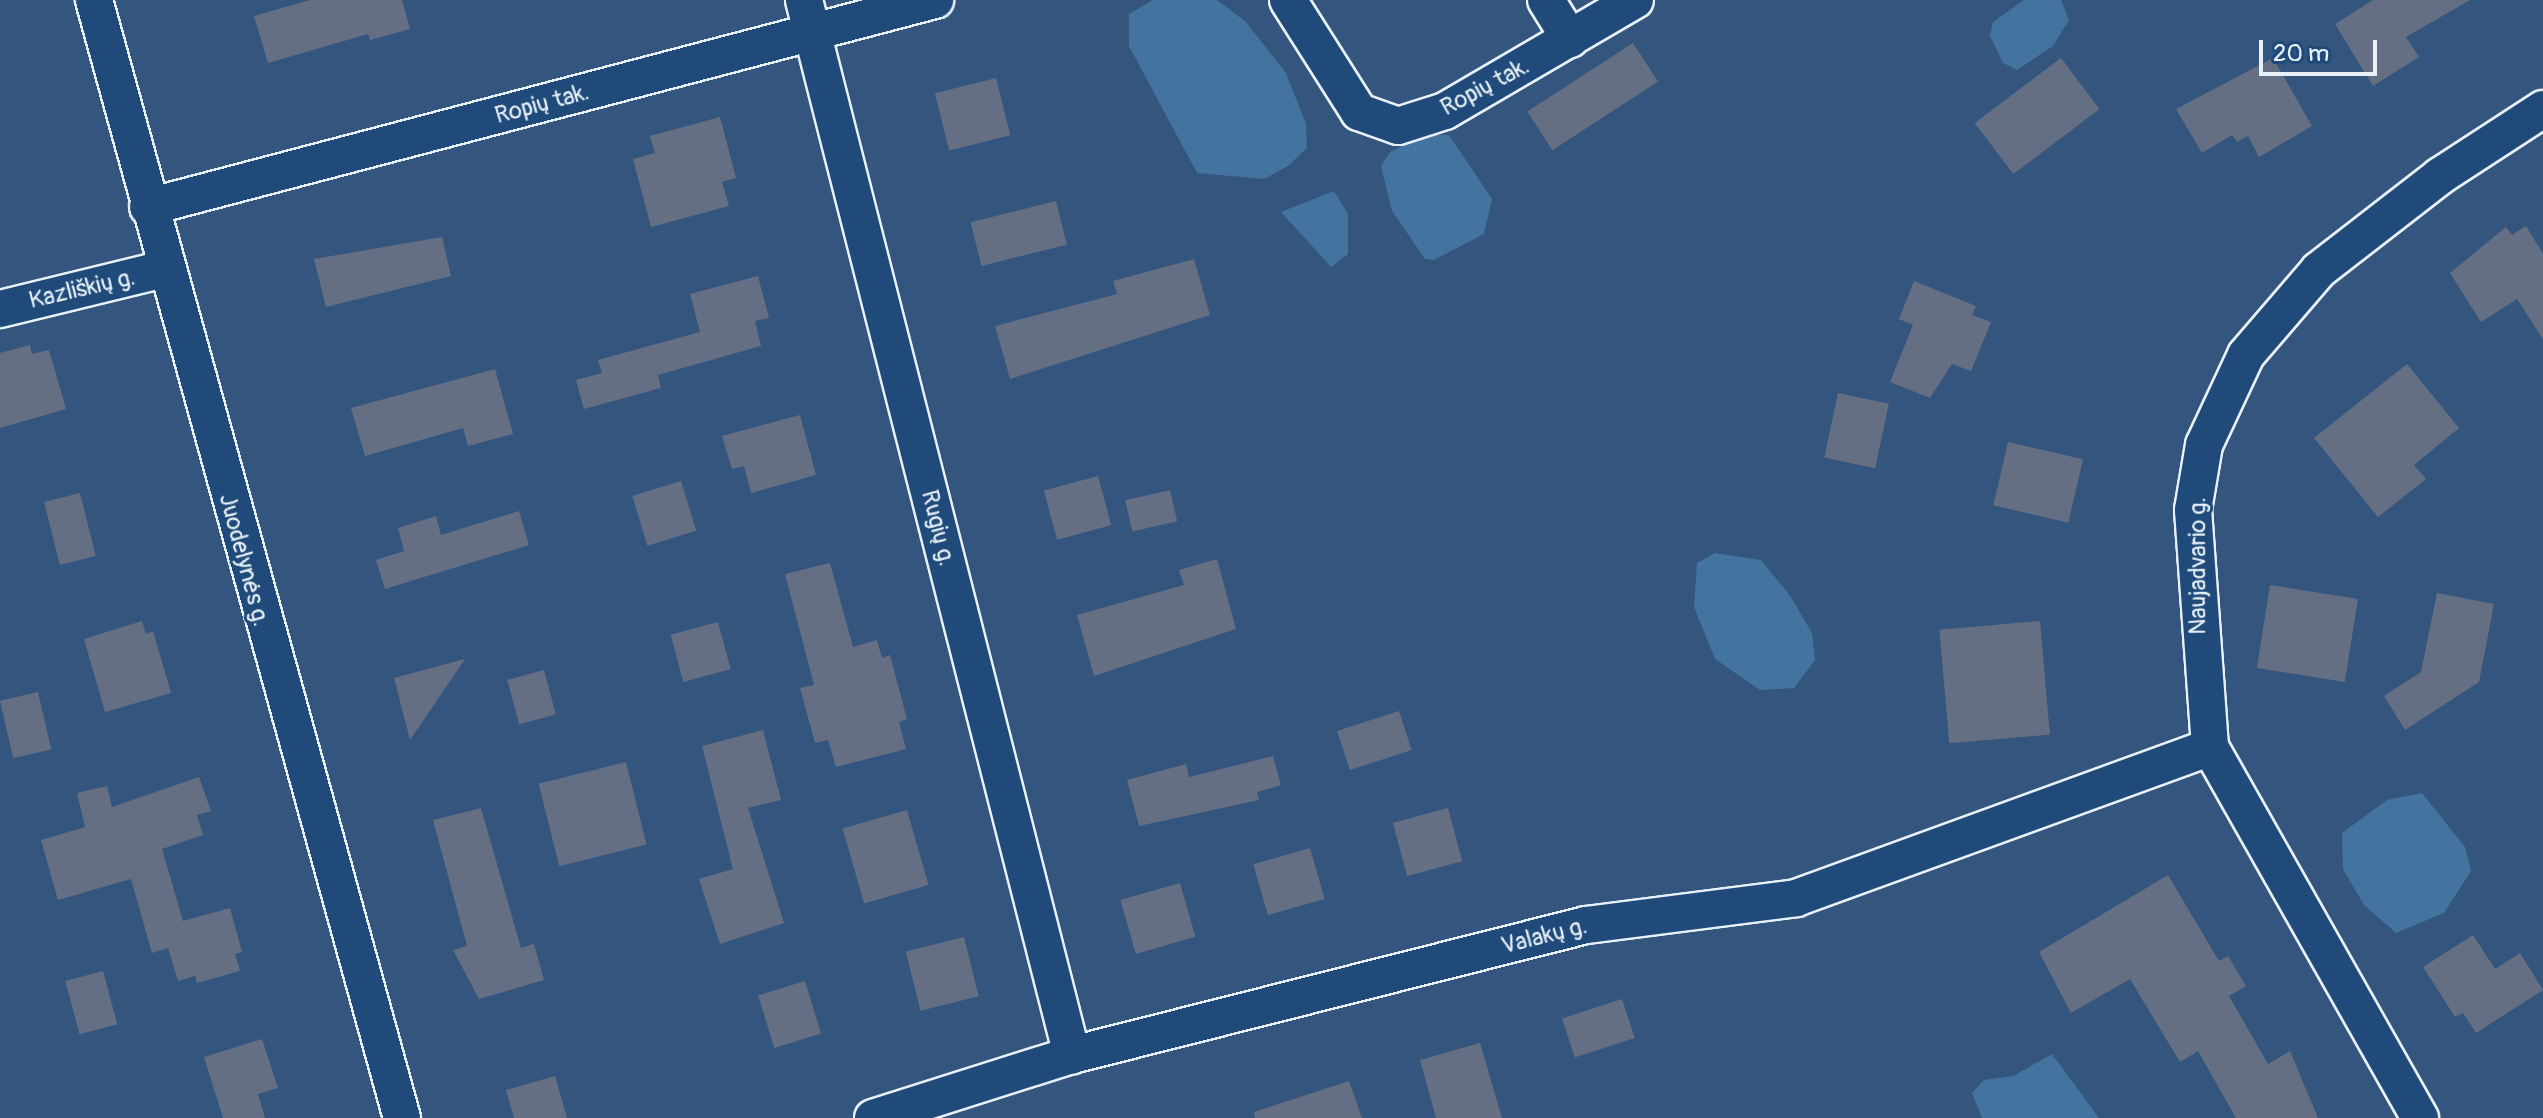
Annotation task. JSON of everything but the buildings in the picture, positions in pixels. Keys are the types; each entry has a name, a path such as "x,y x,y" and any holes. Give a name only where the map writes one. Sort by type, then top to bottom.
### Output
{"street":[{"name":"Juodelynės g.","path":"94,0 164,269 402,1118"},
{"name":"Ropių tak.","path":"148,207 808,16 935,0"},
{"name":"Ropių tak.","path":"1288,0 1359,112 1398,126 1445,111 1635,0"},
{"path":"1546,0 1570,39"},
{"name":"Rugių g.","path":"808,16 1072,1055"},
{"name":"Naujadvario g.","path":"2420,1118 2210,747 2193,510 2204,445 2246,355 2319,270 2440,176 2543,109"},
{"name":"Kazliškių g.","path":"0,309 164,269"},
{"name":"Valakų g.","path":"873,1118 1072,1055 1586,925 1796,898 2210,747"}],"water":[{"path":"1153,0 1217,0 1246,22 1286,73 1306,124 1307,148 1288,166 1264,179 1197,173 1129,46 1129,14"},
{"path":"2024,0 2061,0 2069,20 2053,46 2017,70 2003,63 1990,36 1993,22"},
{"path":"1424,135 1449,135 1492,199 1484,234 1434,260 1425,259 1392,211 1381,166 1390,152"},
{"path":"1334,191 1348,214 1348,254 1331,267 1281,212"},
{"path":"1715,553 1761,560 1791,597 1812,633 1815,660 1794,688 1760,690 1715,659 1694,607 1697,563"},
{"path":"2422,793 2465,847 2471,871 2444,913 2396,933 2364,905 2343,869 2342,833 2387,800"},
{"path":"2052,1054 2099,1118 1982,1118 1972,1093 1984,1080 2013,1076"}]}
